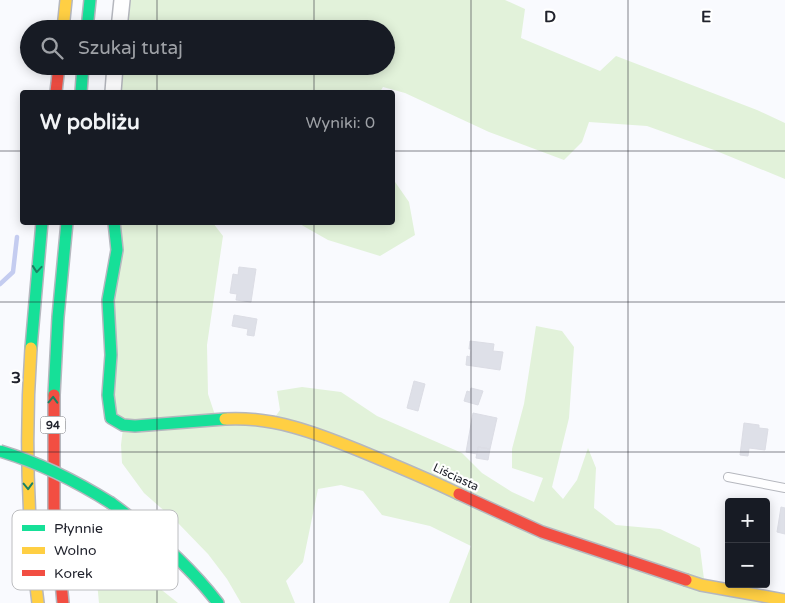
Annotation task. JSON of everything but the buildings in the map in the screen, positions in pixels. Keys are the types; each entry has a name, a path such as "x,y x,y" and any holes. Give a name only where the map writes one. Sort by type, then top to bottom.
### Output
{"main road":[{"path":"64,20 66,0"},
{"path":"88,20 90,0"},
{"path":"56,90 58,75"},
{"path":"81,90 82,75"},
{"name":"94","path":"29,510 27,436 33,315 42,225"},
{"name":"94","path":"54,510 52,450 55,354 67,225"},
{"name":"Liściasta","path":"114,225 117,250 108,300 111,355 108,395 112,418 123,425 135,426 232,419 277,423 312,431 403,468 542,532 701,584 785,600"},
{"path":"0,450 45,466 81,484 120,510"},
{"path":"178,556 218,603"},
{"name":"94","path":"37,590 38,603"},
{"name":"94","path":"62,590 63,603"}],"street":[{"path":"120,20 122,0"},
{"path":"113,90 114,75"}],"lane":[{"path":"728,477 785,488"}],"green space":[{"path":"126,0 505,0 525,9 521,38 600,71 616,56 757,110 785,123 785,179 714,150 647,126 589,122 582,142 564,160 489,132 405,93 383,87 381,90 114,90 115,75 395,75 395,20 122,20"},
{"path":"395,182 409,202 415,235 380,256 328,240 302,225 395,225"},
{"path":"116,225 215,225 223,236 207,345 208,394 216,418 271,423 280,410 277,391 302,387 341,392 377,416 462,453 482,473 512,492 534,502 543,478 512,468 512,449 524,404 536,326 562,331 574,347 569,418 552,487 563,499 577,480 588,448 596,468 594,508 616,525 660,529 700,548 705,587 785,603 449,603 471,546 430,526 382,515 363,491 341,485 318,489 303,562 286,581 295,603 241,603 227,579 208,554 178,523 178,510 163,510 144,493 122,463 121,445 123,428 108,407"},
{"path":"98,590 162,590 178,603 99,603"}],"waterway":[{"path":"0,284 13,272 17,237"}],"traffic: fast":[{"path":"88,20 90,0"},
{"path":"81,90 82,75"},
{"path":"31,348 42,225"},
{"path":"54,395 58,317 67,225"},
{"path":"114,225 117,250 108,300 111,355 108,395 111,418 123,425 135,426 225,419"},
{"path":"0,451 57,473 111,503"},
{"path":"111,503 120,510"},
{"path":"178,559 218,603"}],"traffic: slow":[{"path":"64,20 66,0"},
{"path":"29,510 28,412 31,348"},
{"path":"225,419 260,420 310,432 459,494"},
{"path":"686,580 701,585 785,600"},
{"path":"36,590 38,603"}],"traffic: jam":[{"path":"56,90 58,75"},
{"path":"54,395 54,510"},
{"path":"459,494 542,532 686,580"},
{"path":"62,590 63,603"}]}
